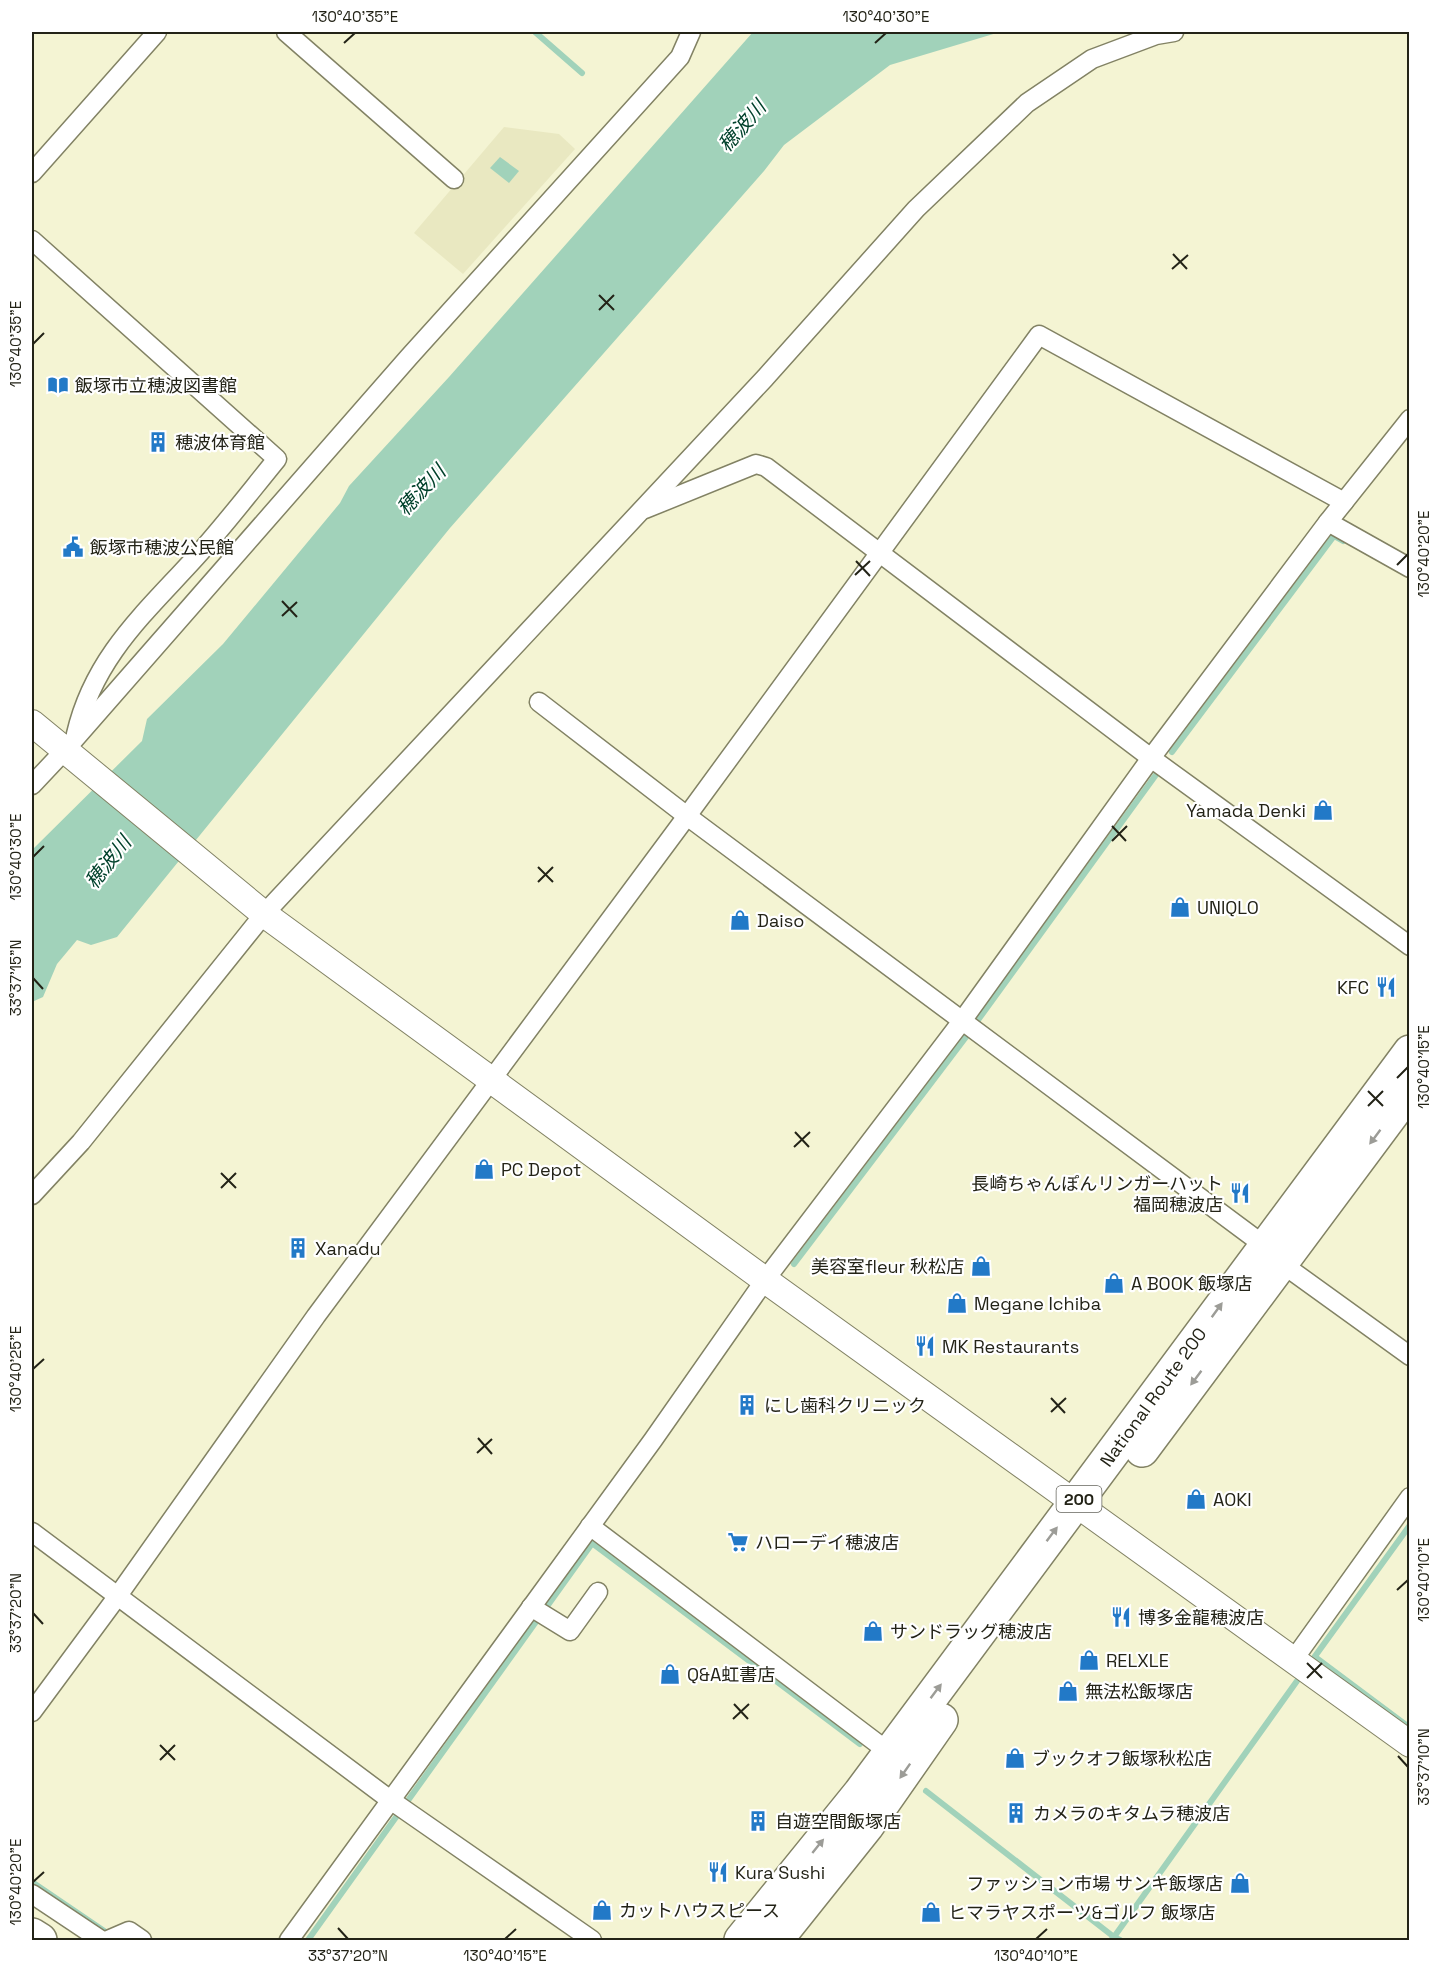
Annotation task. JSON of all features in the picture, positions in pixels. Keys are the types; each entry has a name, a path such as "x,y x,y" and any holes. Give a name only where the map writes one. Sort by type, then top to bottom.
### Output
{"highway":[{"name":"National Route 200","path":"741,1941 1085,1509 1273,1254 1410,1052"},
{"name":"National Route 200","path":"1273,1254 1410,1090"},
{"name":"National Route 200","path":"776,1941 867,1826 1010,1623 1085,1509"},
{"path":"32,1935 40,1941"}],"street":[{"path":"32,173 157,32"},
{"path":"286,32 454,179"},
{"path":"680,57 691,32"},
{"path":"32,785 70,748 393,375 702,32"},
{"path":"32,1195 81,1142 264,914 641,510 916,210 1027,103 1092,60 1156,35 1174,32"},
{"path":"32,240 277,459 202,550 110,653 91,690 70,748"},
{"path":"32,1712 117,1597 316,1316 492,1081 1039,335 1344,502"},
{"path":"289,1941 398,1805 539,1612 590,1526 765,1280 962,1021 1151,758 1328,522 1410,419"},
{"path":"641,510 756,464 766,467 1151,758 1410,946"},
{"path":"1328,522 1410,568"},
{"path":"539,702 687,816 1410,1356"},
{"path":"32,723 70,748 264,914 765,1280 1410,1744"},
{"path":"1294,1659 1410,1497"},
{"path":"590,1526 890,1753"},
{"path":"32,1532 398,1805 592,1941"},
{"path":"539,1612 570,1631 598,1592"},
{"path":"32,1894 101,1941"},
{"path":"114,1938 129,1931 142,1941"}],"shaded area":[{"path":"504,127 559,134 575,149 463,274 414,233"}],"water":[{"name":"穂波川","path":"753,32 1000,32 890,65 784,145 764,171 450,528 117,937 91,945 77,940 57,964 43,997 32,1002 32,850 142,741 147,719 223,644 340,503 349,486 449,377"},
{"path":"500,157 519,171 509,183 490,168"}],"waterway":[{"path":"535,32 582,73"},
{"path":"1172,752 1334,536 1343,541"},
{"path":"978,1020 1158,772"},
{"path":"794,1264 966,1037"},
{"path":"1313,1659 1410,1525"},
{"path":"308,1940 596,1538"},
{"path":"592,1543 860,1744"},
{"path":"1315,1657 1410,1728"},
{"path":"926,1791 1114,1937 1297,1681"},
{"path":"32,1882 110,1935"},
{"path":"1111,1940 1114,1937 1120,1940"}],"place":[{"name":"飯塚市立穂波図書館","path":"58,385"},
{"name":"穂波体育館","path":"158,442"},
{"name":"飯塚市穂波公民館","path":"73,547"},
{"name":"Yamada Denki","path":"1323,810"},
{"name":"UNIQLO","path":"1180,907"},
{"name":"Daiso","path":"740,920"},
{"name":"KFC","path":"1386,987"},
{"name":"PC Depot","path":"484,1169"},
{"name":"長崎ちゃんぽんリンガーハット 福岡穂波店","path":"1240,1193"},
{"name":"Xanadu","path":"298,1248"},
{"name":"美容室fleur 秋松店","path":"981,1266"},
{"name":"A BOOK 飯塚店","path":"1114,1283"},
{"name":"Megane Ichiba","path":"957,1303"},
{"name":"MK Restaurants","path":"925,1346"},
{"name":"にし歯科クリニック","path":"747,1405"},
{"name":"AOKI","path":"1196,1499"},
{"name":"ハローデイ穂波店","path":"738,1542"},
{"name":"博多金龍穂波店","path":"1121,1617"},
{"name":"サンドラッグ穂波店","path":"873,1631"},
{"name":"RELXLE","path":"1089,1660"},
{"name":"Q&A虹書店","path":"670,1674"},
{"name":"無法松飯塚店","path":"1068,1691"},
{"name":"ブックオフ飯塚秋松店","path":"1015,1758"},
{"name":"カメラのキタムラ穂波店","path":"1016,1813"},
{"name":"自遊空間飯塚店","path":"758,1821"},
{"name":"Kura Sushi","path":"718,1872"},
{"name":"ファッション市場 サンキ飯塚店","path":"1240,1883"},
{"name":"カットハウスピース","path":"602,1910"},
{"name":"ヒマラヤスポーツ&ゴルフ 飯塚店","path":"931,1912"}]}
